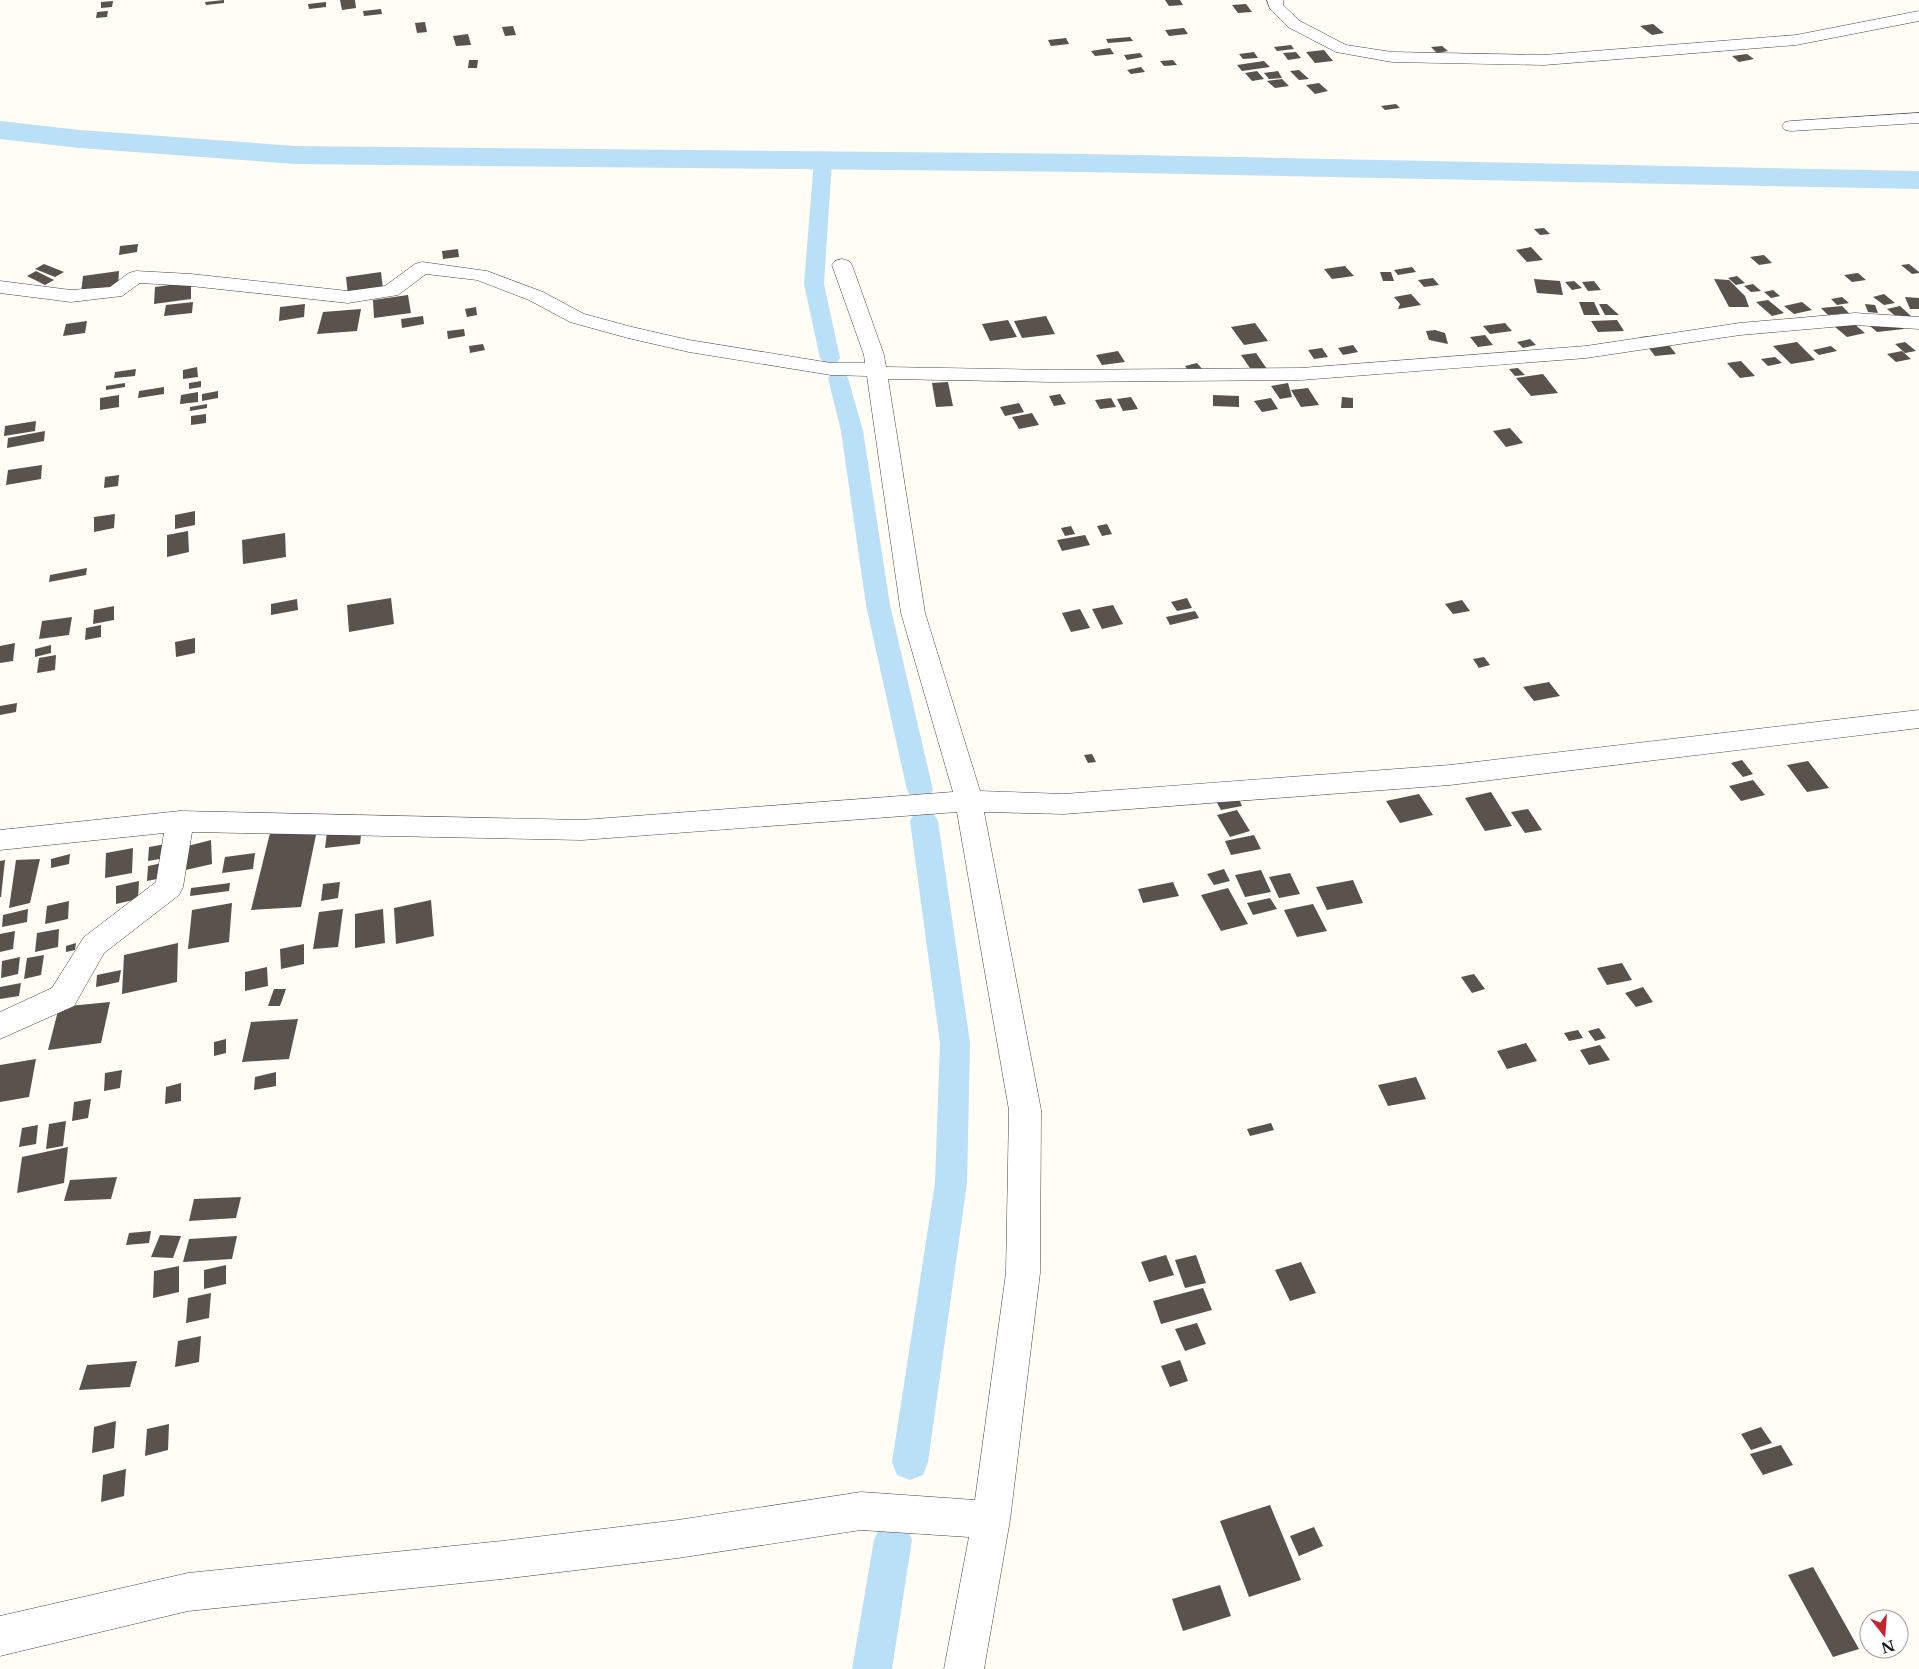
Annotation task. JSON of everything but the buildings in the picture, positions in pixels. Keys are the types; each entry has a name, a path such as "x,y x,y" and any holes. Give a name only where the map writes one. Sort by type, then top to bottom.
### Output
{"street":[{"path":"1275,0 1275,6 1294,24 1342,49 1401,58 1544,60 1796,40 1919,16"},
{"path":"1791,126 1919,118"},
{"path":"842,265 874,355 912,613 969,801 1025,1110 1023,1273 991,1520 964,1669"},
{"path":"0,287 71,296 115,292 136,277 191,280 348,297 391,290 422,268 480,275 536,296 577,318 689,346 831,369 877,372 1053,376 1301,374 1586,352 1740,329 1855,319 1919,323"},
{"path":"0,840 180,821 582,830 969,801 1064,804 1450,775 1919,719"},
{"path":"0,1026 63,997 94,945 169,888 180,821"},
{"path":"0,1636 188,1592 658,1542 861,1511 991,1520"}],"waterway":[{"path":"0,130 80,139 295,155 1085,163 1919,180"},
{"path":"823,161 814,284 830,358"},
{"path":"838,378 852,431 878,605 920,790"},
{"path":"910,1462 951,1183 955,1043 924,821"},
{"path":"872,1669 893,1540"}]}
